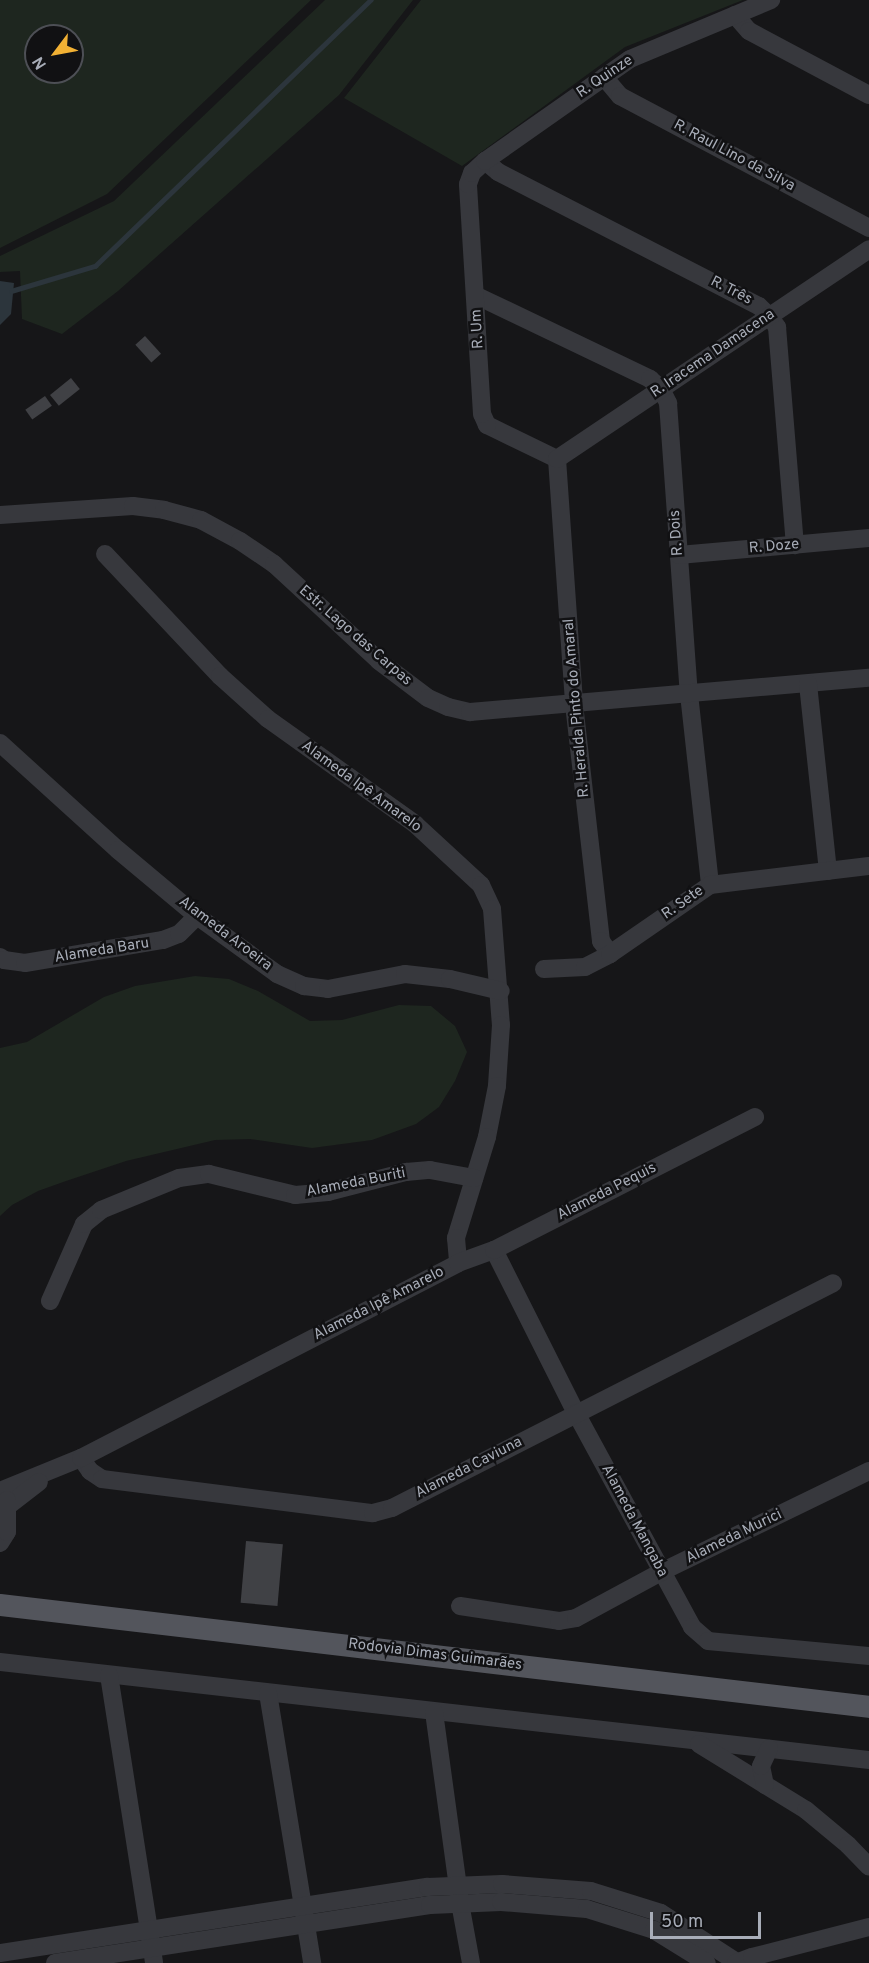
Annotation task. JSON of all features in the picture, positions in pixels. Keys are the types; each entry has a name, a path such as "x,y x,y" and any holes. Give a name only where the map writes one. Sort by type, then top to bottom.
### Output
{"main road":[{"name":"Rodovia Dimas Guimarães","path":"0,1605 869,1707"}],"street":[{"name":"R. Quinze","path":"485,161 630,59 771,0"},
{"path":"735,15 749,31 869,95"},
{"name":"R. Raul Lino da Silva","path":"604,77 620,96 869,228"},
{"name":"R. Um","path":"485,161 472,173 468,184 484,419 487,424 557,459"},
{"name":"R. Três","path":"485,161 498,172 759,306 769,316"},
{"name":"R. Iracema Damacena","path":"557,459 869,249"},
{"path":"477,296 650,379 661,389"},
{"path":"769,316 777,327 795,545"},
{"name":"R. Dois","path":"661,389 668,403 689,694 710,885"},
{"name":"R. Heralda Pinto do Amaral","path":"557,459 574,704 601,941 610,954"},
{"name":"Estr. Lago das Carpas","path":"0,515 133,506 164,510 201,520 240,541 274,564 379,661 429,698 448,707 470,712 869,678"},
{"name":"R. Doze","path":"679,555 869,538"},
{"name":"Alameda Ipê Amarelo","path":"3,1499 458,1263 456,1238 487,1137 497,1086 501,991 492,909 481,885 415,824 268,719 220,676 105,554"},
{"path":"808,684 828,870"},
{"name":"Alameda Aroeira","path":"0,743 118,850 197,916 277,974 304,987 328,988 405,974 450,979 501,991"},
{"name":"R. Sete","path":"544,969 585,967 610,954 710,885 869,866"},
{"name":"Alameda Baru","path":"0,957 4,960 25,963 163,940 179,934 197,916"},
{"name":"Alameda Pequis","path":"458,1263 494,1250 755,1117"},
{"name":"Alameda Buriti","path":"50,1301 84,1224 101,1210 179,1178 208,1174 295,1195 328,1192 414,1171 430,1170 474,1178"},
{"name":"Alameda Mangaba","path":"494,1250 576,1413 692,1627 708,1641 869,1656"},
{"name":"Alameda Caviuna","path":"81,1458 90,1471 102,1479 373,1513 392,1508 833,1283"},
{"name":"Alameda Murici","path":"460,1606 559,1621 576,1618 661,1572 869,1471"},
{"path":"0,1543 7,1532 3,1499"},
{"path":"0,1662 869,1760"},
{"path":"109,1675 152,1947"},
{"path":"268,1693 312,1963"},
{"path":"434,1712 459,1894 471,1963"},
{"path":"694,1742 806,1810 848,1845 869,1867"},
{"path":"765,1785 761,1766 769,1749"},
{"path":"55,1963 152,1947 304,1915 459,1894 502,1884 591,1891 661,1913 737,1963 869,1927"},
{"path":"459,1894 501,1902 587,1909 654,1930 707,1963"},
{"path":"0,1953 152,1947"}],"shaded area":[{"path":"0,0 311,0 107,194 0,248"},
{"path":"325,0 413,0 339,95 118,291 62,334 22,319 20,271 0,272 0,256 114,201"},
{"path":"421,0 743,0 625,47 462,166 344,98"},
{"path":"0,281 14,283 11,314 0,325"},
{"path":"195,976 229,979 258,991 310,1021 342,1020 399,1005 431,1006 455,1026 467,1052 455,1081 439,1107 416,1124 372,1140 312,1148 250,1139 215,1140 126,1161 66,1181 38,1191 12,1205 0,1216 0,1048 27,1042 104,997 135,986"}],"building":[{"path":"145,336 161,354 151,363 135,345"},
{"path":"71,378 80,389 59,406 50,395"},
{"path":"45,396 52,406 32,420 25,410"},
{"path":"246,1541 283,1544 277,1606 241,1603"}],"waterway":[{"path":"11,291 95,266 370,0"}]}
